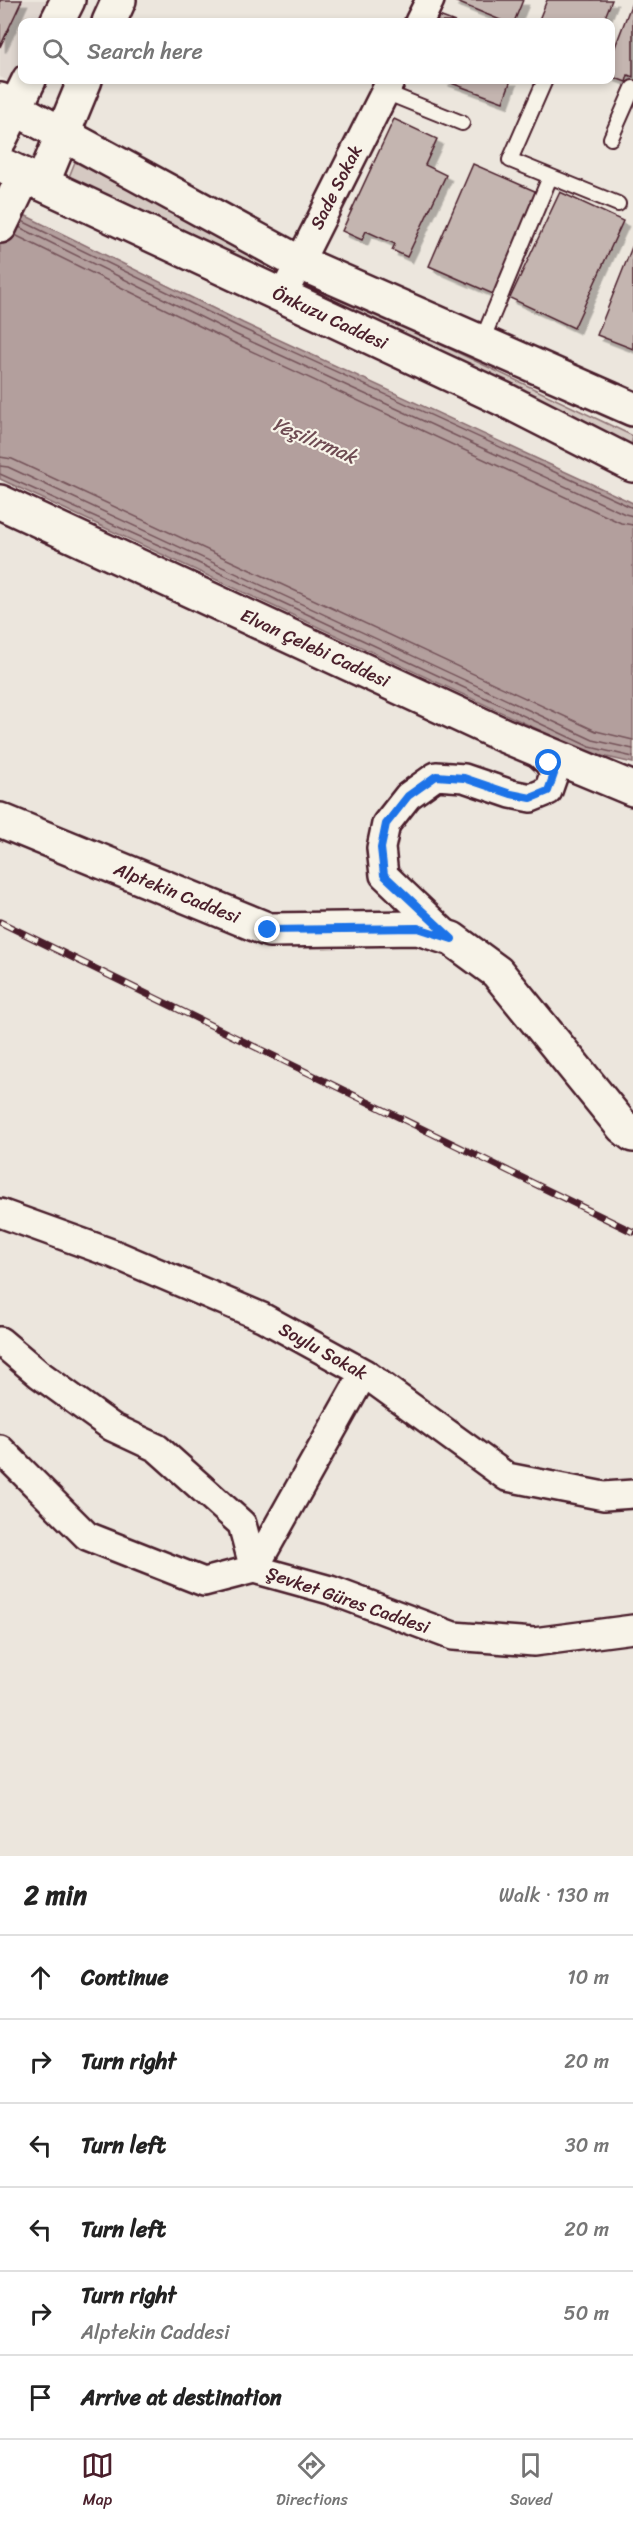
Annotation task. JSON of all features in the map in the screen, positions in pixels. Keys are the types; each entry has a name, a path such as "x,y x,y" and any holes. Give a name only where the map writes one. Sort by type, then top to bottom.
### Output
{"street":[{"path":"59,18 68,0"},
{"path":"111,18 119,0"},
{"path":"421,18 430,0"},
{"path":"0,226 22,175 62,133 83,84"},
{"name":"Sade Sokak","path":"282,295 388,86"},
{"path":"0,139 15,96"},
{"name":"Önkuzu Caddesi","path":"15,96 62,133 298,262 633,409"},
{"name":"Önkuzu Caddesi","path":"22,175 503,399 633,465"},
{"name":"Elvan Çelebi Caddesi","path":"0,502 532,748 633,789"},
{"path":"452,939 384,875 381,848 386,824 408,796 436,776 464,778 511,794 531,798 548,791 554,774 549,763 532,748"},
{"name":"Alptekin Caddesi","path":"0,820 268,930 418,928 452,939 497,972 623,1127 633,1135"},
{"name":"Soylu Sokak","path":"0,1213 114,1254 262,1317 364,1373 507,1477 604,1496 633,1494"},
{"path":"0,1341 39,1374 112,1427 157,1448 242,1524 254,1569"},
{"path":"254,1569 364,1373"},
{"name":"Şevket Güres Caddesi","path":"0,1449 87,1536 204,1582 254,1569 330,1590 453,1636 534,1642 633,1629"}],"lane":[{"path":"543,84 510,160 618,204"},
{"path":"388,86 462,123"},
{"path":"611,138 633,88"},
{"path":"481,343 550,177"}],"shaded area":[{"path":"0,0 57,0 48,18 18,18 17,86 0,77"},
{"path":"75,162 267,261 262,271 69,177"},
{"path":"301,278 633,436 631,447 298,286"}],"water":[{"name":"Yeşilırmak","path":"0,203 243,323 633,503 633,763 589,753 0,479"}],"building":[{"path":"0,0 22,0 0,47"},
{"path":"452,0 523,0 516,18 495,18"},
{"path":"547,0 612,0 605,18 540,18"},
{"path":"633,0 633,77 628,75 626,82 615,78 615,47"},
{"path":"454,84 510,84 503,102"},
{"path":"394,119 437,139 425,165 446,175 407,257 392,250 395,244 366,231 362,240 342,231"},
{"path":"473,164 537,192 493,294 429,266"},
{"path":"560,192 623,221 574,328 510,298"},
{"path":"633,248 633,349 597,335"}],"railway":[{"path":"0,922 633,1232"}],"route":[{"path":"268,930 418,928 452,939 399,892 384,875 381,848 386,824 408,796 436,776 464,778 511,794 531,798 548,791 554,774 549,763"}]}
